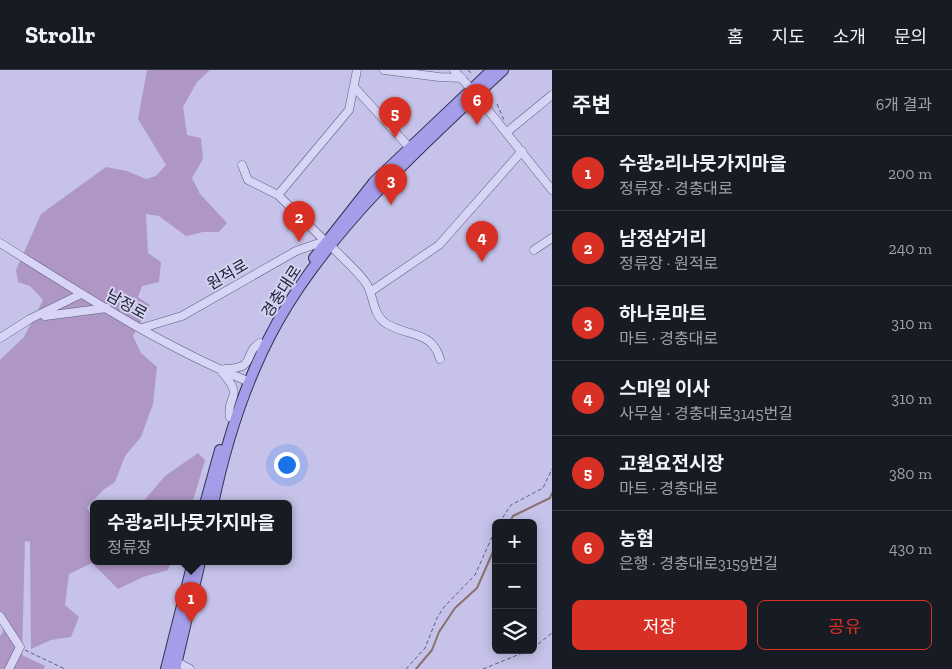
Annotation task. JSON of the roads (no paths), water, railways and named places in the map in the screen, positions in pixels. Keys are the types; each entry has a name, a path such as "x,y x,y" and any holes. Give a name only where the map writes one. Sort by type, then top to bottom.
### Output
{"main road":[{"name":"경충대로","path":"206,500 230,417 247,381 278,322 328,244 474,92 492,70"},
{"name":"경충대로","path":"214,500 224,458 247,381 260,343 272,319 374,182 409,147 503,70"},
{"path":"174,663 191,565"},
{"path":"166,669 174,663 199,565"}],"street":[{"path":"278,194 349,110 357,70"},
{"path":"384,70 439,78 462,78"},
{"path":"454,70 507,132 552,190"},
{"path":"354,87 409,147"},
{"path":"507,132 552,95"},
{"path":"370,292 439,245 522,151"},
{"path":"242,166 248,180 278,194 366,284 382,320 389,325 428,339 434,344 440,359"},
{"path":"534,250 552,238"},
{"name":"남정로","path":"0,243 82,294 142,328 221,370 247,381"},
{"name":"원적로","path":"142,328 194,310 296,251 328,244"},
{"path":"0,338 17,326 82,294"},
{"path":"17,326 51,314 107,308"},
{"path":"221,370 235,370 247,364 260,343"},
{"path":"221,370 234,388 233,400 229,411 230,417"},
{"path":"0,616 20,647 9,669"},
{"path":"159,669 174,663 190,669"}],"waterway":[{"path":"511,519 513,516 550,498 552,493"},
{"path":"416,669 432,650 439,632 455,608 477,588 492,554"}],"place":[{"name":"농협","path":"477,125"},
{"name":"고원요전시장","path":"395,138"},
{"name":"하나로마트","path":"391,205"},
{"name":"남정삼거리","path":"299,242"},
{"name":"스마일 이사","path":"482,262"},
{"name":"수광2리나뭇가지마을","path":"191,623"}]}
